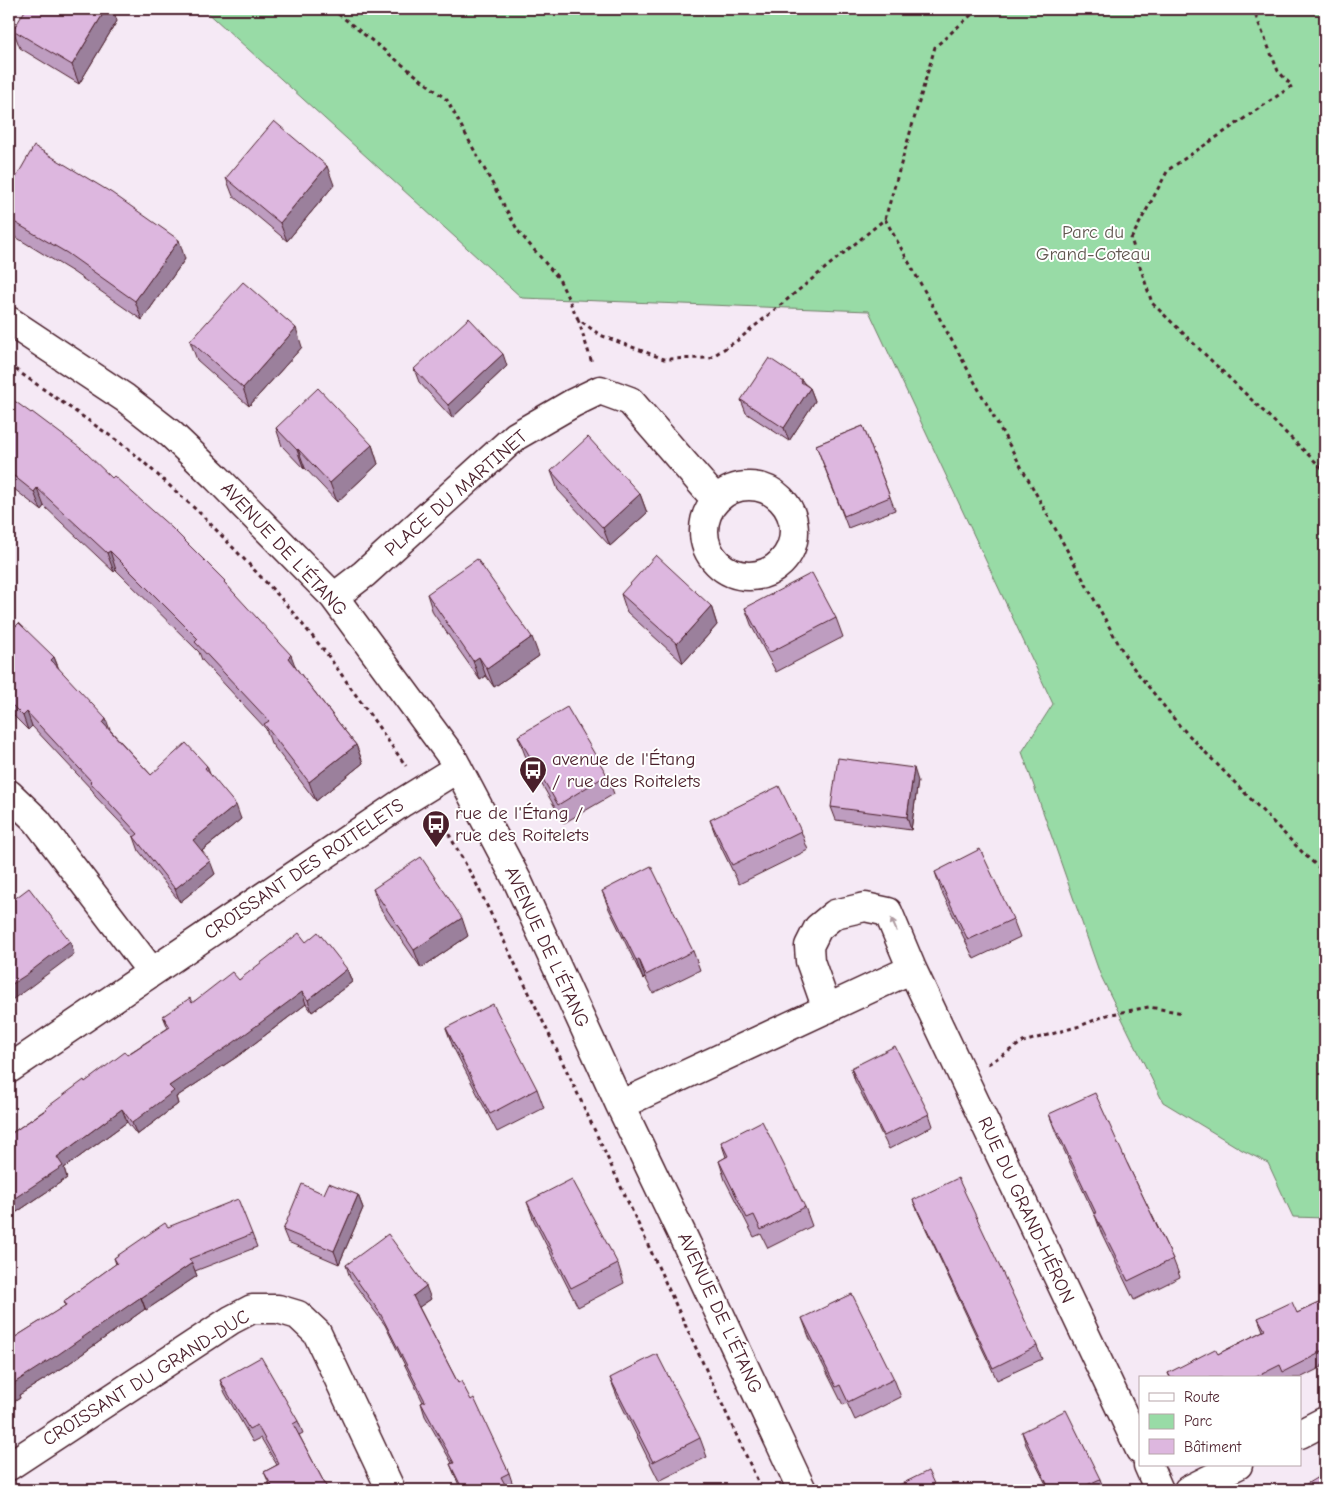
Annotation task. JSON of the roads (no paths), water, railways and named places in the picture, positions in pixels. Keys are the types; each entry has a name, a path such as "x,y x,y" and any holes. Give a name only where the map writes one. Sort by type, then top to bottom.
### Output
{"street":[{"name":"AVENUE DE L'ÉTANG","path":"9,321 125,398 171,434 273,534 334,597 452,757 518,882 620,1105 802,1490"},
{"name":"PLACE DU MARTINET","path":"334,597 364,574 516,436 573,403 600,390 630,401 716,500"},
{"name":"CROISSANT DES ROITELETS","path":"9,1068 403,802 458,768"},
{"path":"9,794 37,820 151,972"},
{"name":"RUE DU GRAND-HÉRON","path":"827,1009 810,961 809,946 818,928 835,914 865,907 888,912 912,970 1139,1448"},
{"path":"620,1105 912,970"},
{"name":"CROISSANT DU GRAND-DUC","path":"9,1466 231,1320 252,1309 278,1308 298,1315 317,1333 391,1490"},
{"path":"1302,1433 1325,1422"},
{"path":"1148,1466 1160,1490"},
{"path":"1188,1490 1236,1466"}],"place":[{"name":"avenue de l'Étang / rue des Roitelets","path":"533,794"},
{"name":"rue de l'Étang / rue des Roitelets","path":"436,848"}],"park label":[{"name":"Parc du Grand-Coteau","path":"1093,243"}]}
